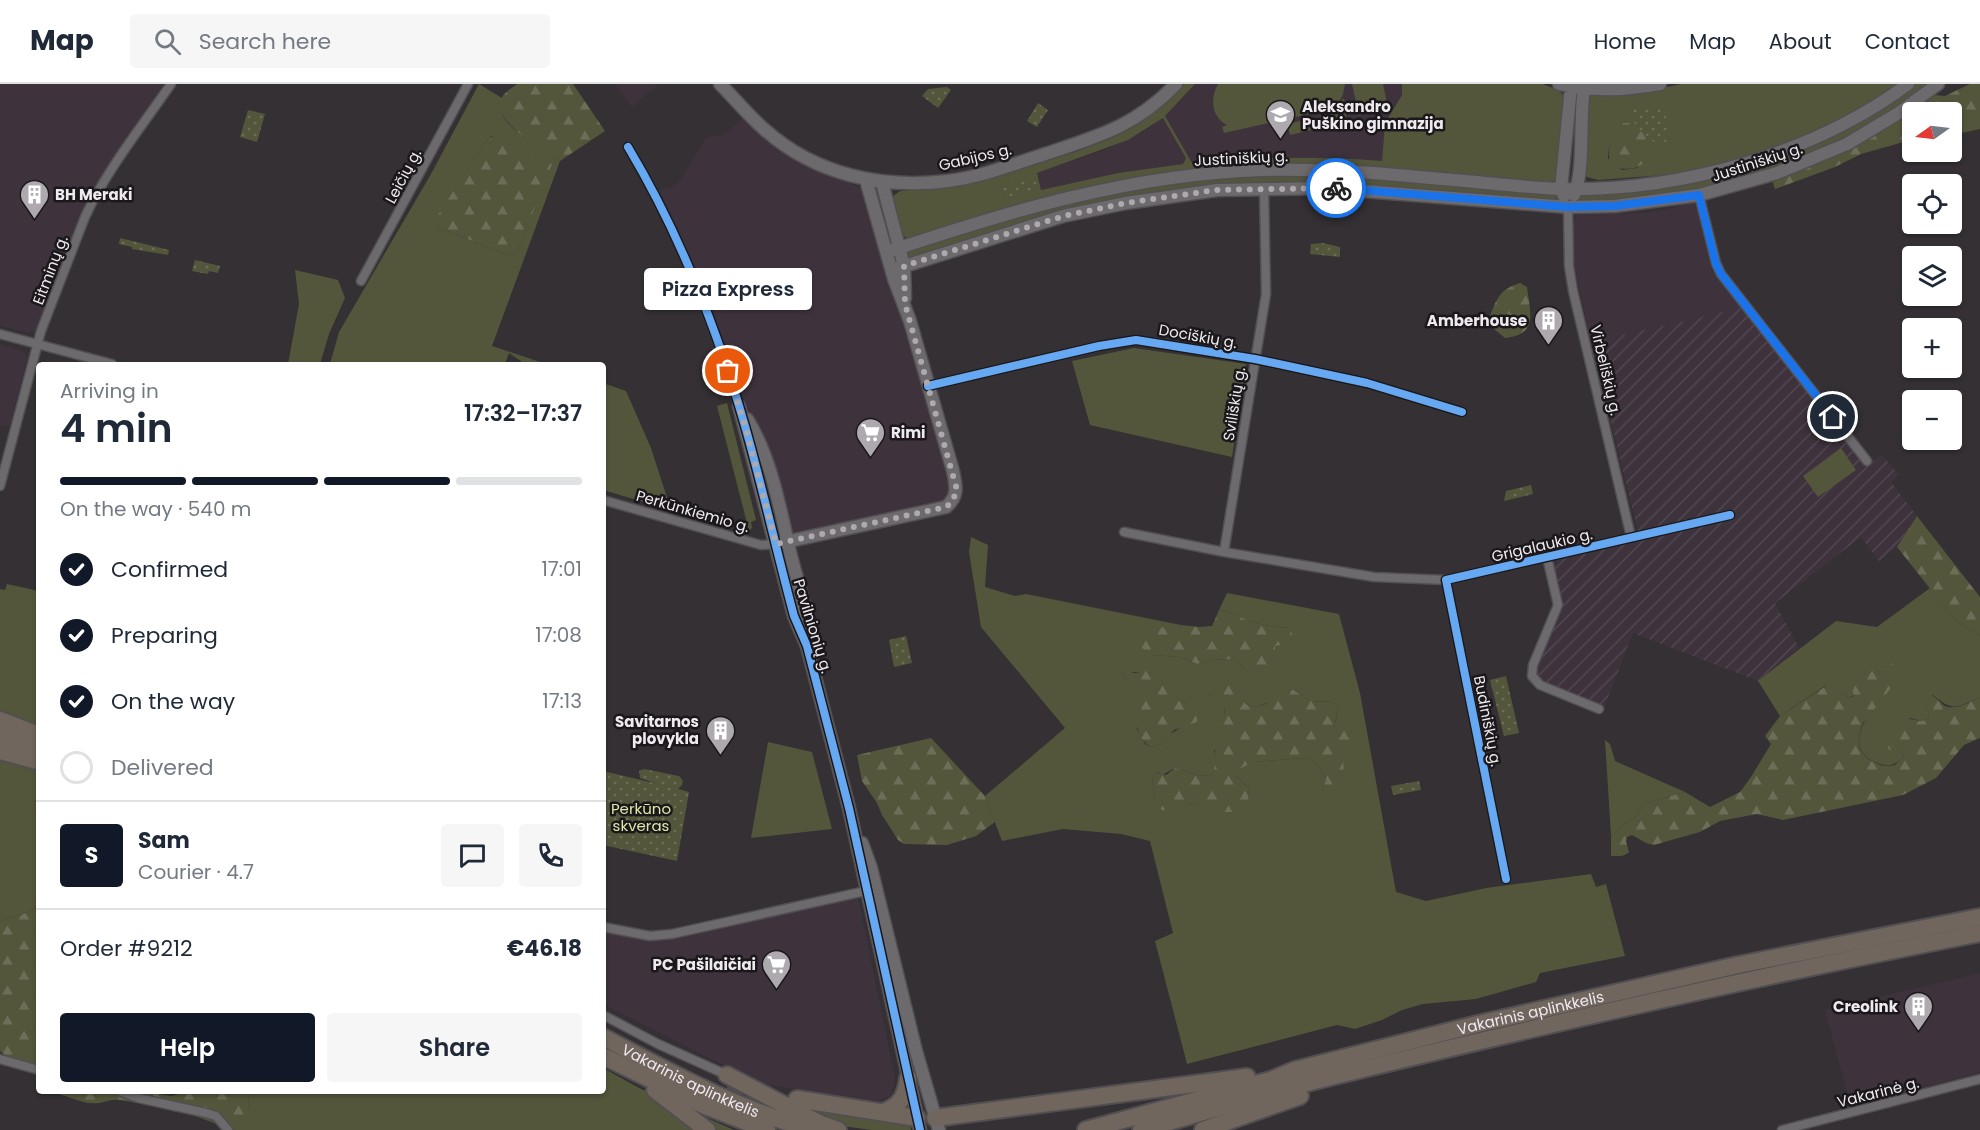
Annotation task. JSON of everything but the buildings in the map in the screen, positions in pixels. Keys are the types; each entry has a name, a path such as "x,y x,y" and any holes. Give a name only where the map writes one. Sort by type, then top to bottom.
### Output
{"highway":[{"path":"0,720 36,734"},
{"path":"0,736 36,751"},
{"path":"0,751 36,761"},
{"name":"Vakarinis aplinkkelis","path":"1086,1130 1271,1080 1295,1070 1435,1034 1831,946 1980,917"},
{"name":"Vakarinis aplinkkelis","path":"1141,1130 1324,1079 1496,1037 1733,982 1980,933"},
{"path":"606,1030 688,1073 727,1082 835,1129"},
{"name":"Vakarinis aplinkkelis","path":"606,1039 727,1101 815,1130"},
{"name":"Vakarinis aplinkkelis","path":"606,1058 703,1105 767,1130"},
{"path":"1203,1130 1346,1081 1377,1067"},
{"path":"628,1069 707,1130"},
{"path":"937,1125 1295,1070"},
{"path":"883,1112 896,1106 904,1097 908,1078"},
{"path":"797,1100 883,1112 919,1124"}],"street":[{"name":"Eitminų g.","path":"0,486 37,344 92,201 171,84"},
{"name":"Leičių g.","path":"361,281 468,84"},
{"name":"Gabijos g.","path":"720,84 765,130 785,146 816,164 866,180 910,183 950,181 981,174 1035,158 1121,127 1148,110 1176,84"},
{"path":"1568,207 1561,189 1565,85 1584,89 1616,90 1660,84"},
{"name":"Justiniškių g.","path":"887,252 993,218 1078,195 1147,182 1218,173 1331,170 1561,189 1617,187 1661,182 1727,168 1776,153 1821,135 1908,84"},
{"name":"Justiniškių g.","path":"892,270 1074,214 1126,203 1216,190 1325,188 1568,207 1625,205 1699,195 1777,173 1847,144 1897,114 1938,84"},
{"path":"1568,207 1577,189 1584,89"},
{"name":"Pavilnionių g.","path":"628,147 660,201 693,274 739,406 782,542 794,616 807,646 849,808 867,854 908,1078 919,1124"},
{"path":"782,542 946,507 952,502 957,490 905,304 892,270 866,180"},
{"path":"882,182 904,266 905,304"},
{"name":"Sviliškių g.","path":"1224,552 1266,294 1264,188"},
{"path":"1699,195 1716,264 1721,274 1867,461"},
{"name":"Virbeliškių g.","path":"1568,207 1569,266 1573,291 1631,537"},
{"path":"0,334 104,362"},
{"name":"Dociškių g.","path":"928,386 1099,346 1136,340 1255,359 1383,387 1462,412"},
{"name":"Perkūnkiemio g.","path":"606,501 761,545 782,542"},
{"name":"Grigalaukio g.","path":"1446,580 1730,515"},
{"path":"1124,532 1224,552 1374,577 1446,580"},
{"path":"1547,557 1558,605 1533,665 1532,676 1540,685 1599,709"},
{"name":"Budiniškių g.","path":"1446,580 1506,879"},
{"path":"606,928 650,936 672,934 872,889"},
{"name":"Pavilnionių g.","path":"872,889 937,1125"},
{"path":"606,1017 727,1082"},
{"path":"0,1059 36,1069"},
{"name":"Vakarinė g.","path":"1782,1130 1980,1079"},
{"path":"128,1094 216,1116 228,1130"},
{"path":"919,1124 937,1125"}],"shaded area":[{"path":"0,84 164,84 93,191 39,328 29,333 0,326"},
{"path":"615,84 659,84 632,107"},
{"name":"Aleksandro Puškino gimnazija","path":"1195,84 1402,84 1402,95 1385,123 1382,161 1289,157 1240,158 1192,163 1164,116"},
{"path":"744,117 775,145 801,163 859,187 864,193 889,283 905,322 946,462 951,490 947,498 942,501 934,505 795,535 791,533 752,419 726,356 703,290 659,190 670,188 680,181 706,138 723,135"},
{"path":"1164,117 1187,158 1183,164 1118,173 1041,190 1036,173 1102,151 1141,133"},
{"path":"1692,202 1697,206 1718,280 1741,308 1591,342 1573,258 1574,221 1577,215 1644,213"},
{"path":"1741,308 1866,466 1882,455 1899,475 1891,482 1917,516 1897,547 1879,561 1861,537 1775,603 1799,648 1758,681 1633,633 1604,708 1540,681 1535,671 1561,606 1553,564 1558,560 1635,542 1638,531 1591,342"},
{"path":"0,344 20,350 25,353 27,359 9,427 0,425"},
{"path":"858,897 895,1078 891,1095 880,1101 760,1084 606,1006 606,930 668,939"},
{"path":"1980,973 1980,1072 1851,1107 1825,1010"}],"green space":[{"path":"479,84 502,98 502,114 507,122 528,140 560,161 492,346 540,362 522,362 509,353 506,362 331,362 339,332 431,174","holes":["492,136 551,164 517,252 507,255 438,227 435,221 485,142"]},
{"path":"517,84 573,84 605,131 560,161 520,134 503,115 500,106 502,97"},
{"path":"1184,84 1195,84 1165,116 1192,163 1287,158 1382,161 1385,123 1402,95 1402,84 1543,84 1560,91 1565,99 1559,176 1552,183 1220,168 913,239 908,239 901,234 891,201 892,197 900,191 963,185 1075,152 1114,137 1137,125 1168,102","holes":["1163,118 1186,158 1183,164 1118,173 1041,190 1037,173 1128,140"]},
{"path":"1218,84 1345,84 1340,100 1344,99 1345,106 1224,133 1222,127 1227,125 1215,112 1213,101"},
{"path":"1352,84 1383,84 1388,108 1359,115"},
{"path":"1681,84 1897,84 1875,99 1805,137 1730,164 1651,176 1598,180 1587,177 1584,173 1587,98 1589,95 1654,90","holes":["1623,123 1646,161 1637,168 1622,170 1608,158 1612,139"]},
{"path":"1915,84 1931,84 1880,119 1853,134 1798,159 1740,180 1679,194 1647,198 1583,203 1579,198 1584,194 1697,181 1725,175 1758,164 1873,113"},
{"path":"1970,84 1980,84 1980,129 1962,133 1962,102 1924,102 1934,95 1945,96"},
{"path":"947,87 951,90 938,108 922,96 928,89"},
{"path":"1038,103 1048,110 1037,127 1027,121"},
{"path":"1663,105 1671,140 1656,144 1635,125 1632,109"},
{"path":"248,110 265,114 257,142 240,137"},
{"path":"1345,111 1347,122 1290,135 1287,124"},
{"path":"1902,117 1902,142 1861,154 1835,167 1775,189 1772,180"},
{"path":"1623,123 1631,123 1651,140 1651,149 1646,161 1634,168 1612,166 1610,160 1610,143"},
{"path":"493,136 552,164 517,252 507,255 438,227 434,221 485,142"},
{"path":"1290,175 1345,176 1557,194 1558,197 1554,199 1495,195 1190,190 911,260 908,258 909,251 969,230 1030,211 1098,195 1180,182"},
{"path":"1036,176 1039,189 1001,200 998,188"},
{"path":"120,238 169,250 168,255 132,249 132,247 119,244"},
{"path":"1323,243 1340,247 1340,257 1310,254 1311,244"},
{"path":"195,260 220,266 218,273 192,271"},
{"path":"295,270 338,280 345,298 329,334 321,362 288,362 299,304"},
{"path":"1520,283 1527,287 1530,321 1523,332 1505,338 1494,329 1490,316 1500,295 1508,288"},
{"path":"1134,348 1246,364 1232,457 1090,425 1072,361"},
{"path":"606,384 626,391 651,448 671,510 606,491"},
{"path":"727,403 756,520 751,522 752,528 749,531 717,406"},
{"path":"1841,448 1856,470 1818,497 1803,476"},
{"path":"1531,485 1533,494 1504,501 1506,491"},
{"path":"1917,516 1980,597 1980,636 1955,620 1897,547"},
{"path":"971,537 988,545 985,587 1015,596 1026,594 1181,625 1180,630 1152,655 1181,657 1197,664 1212,660 1237,659 1245,671 1275,645 1288,628 1257,623 1219,610 1227,593 1339,614 1360,693 1396,892 1426,901 1486,888 1591,874 1596,887 1606,884 1625,956 1540,973 1536,982 1476,999 1423,1004 1355,1029 1337,1025 1187,1064 1155,941 1173,933 1150,841 1121,834 1063,829 1002,841 985,796 1065,728 981,627 969,552","holes":["1123,672 1142,672 1183,702 1193,696 1180,728 1169,735 1162,744 1151,747 1145,744 1137,729 1142,714 1136,689 1134,684 1124,677","1292,689 1310,701 1335,702 1338,711 1334,728 1346,748 1342,759 1321,792 1326,780 1320,767 1311,759 1301,758 1254,762 1235,770 1235,776 1249,788 1248,801 1214,807 1194,803 1184,806 1155,803 1152,776 1158,772 1162,775 1175,768 1197,775 1211,776 1213,773 1216,764 1214,751 1223,735 1225,706 1220,699 1208,694 1238,690 1243,700 1255,706 1262,705"]},
{"path":"7,584 36,590 36,725 0,710 0,589 5,590"},
{"path":"1930,588 1955,620 1980,636 1980,697 1956,707 1940,701 1933,695 1924,703 1929,713 1928,719 1921,721 1910,718 1901,748 1904,757 1891,765 1875,762 1863,753 1859,741 1869,713 1910,664 1849,698 1825,686 1780,716 1758,681 1836,621 1877,627"},
{"path":"1219,610 1257,623 1288,628 1293,635 1286,644 1275,646 1275,661 1258,676 1245,671 1237,659 1212,660 1197,664 1181,657 1152,655 1142,648 1136,638 1146,625 1180,630 1181,625 1212,626"},
{"path":"906,636 912,663 894,667 889,640"},
{"path":"1904,656 1910,664 1863,723 1859,746 1869,759 1876,763 1885,766 1895,765 1904,757 1901,748 1889,750 1888,737 1900,731 1905,718 1921,721 1928,719 1929,713 1924,703 1925,696 1931,695 1949,707 1963,705 1980,697 1980,738 1964,745 1936,778 1903,795 1783,820 1757,814 1720,821 1700,832 1654,845 1632,835 1627,837 1626,841 1629,852 1611,856 1611,836 1622,825 1634,818 1646,803 1685,792 1710,807 1740,792 1771,744 1765,736 1780,716 1826,686 1849,698 1854,696 1852,686 1868,659 1889,666"},
{"path":"1146,667 1162,673 1172,686 1176,697 1183,702 1193,696 1203,697 1202,705 1197,711 1197,722 1174,730 1162,744 1151,747 1143,740 1139,732 1138,723 1142,714 1137,694 1124,677 1123,672 1128,670 1134,673 1141,672"},
{"path":"1506,676 1519,733 1504,736 1490,680"},
{"path":"1215,681 1231,684 1250,706 1266,704 1270,695 1292,689 1310,701 1335,702 1338,710 1334,728 1338,732 1350,730 1354,742 1344,754 1345,779 1324,796 1321,792 1326,780 1320,767 1311,759 1254,762 1235,771 1235,776 1249,788 1248,805 1232,812 1223,812 1216,807 1202,807 1194,803 1184,806 1183,811 1162,810 1155,803 1152,776 1154,772 1166,775 1175,768 1197,775 1211,776 1213,772 1215,741 1223,735 1219,724 1225,714 1222,702 1208,694"},
{"path":"931,738 985,796 995,822 976,836 947,845 904,844 898,840 862,781 857,755"},
{"path":"1605,740 1610,744 1615,761 1685,792 1646,803 1634,818 1622,825 1611,836"},
{"path":"768,742 812,752 832,829 751,838"},
{"path":"0,757 36,766 36,906 27,913 0,922"},
{"name":"Perkūno skveras","path":"644,769 679,776 683,781 678,789 689,792 677,861 606,846 606,772 658,784 640,778 639,771"},
{"path":"1419,781 1421,790 1393,795 1391,786"},
{"path":"36,906 36,1066 6,1056 0,1051 0,922 32,910"},
{"path":"606,1070 639,1088 734,1130 234,1130 246,1117 249,1094 606,1094"},
{"path":"59,1094 171,1096 249,1094 249,1108 244,1123 234,1130 195,1116 128,1101 111,1100 90,1103"},
{"path":"797,1105 910,1123 911,1130 871,1130 843,1126"}],"tunnel":[{"path":"727,1088 758,1094"}],"cycle path":[{"path":"628,147 647,180 696,283 745,426 794,616 807,646 849,808 920,1130"},
{"path":"928,386 1099,346 1136,340 1255,359 1367,383 1462,412"},
{"path":"1506,879 1446,580 1730,515"}],"way so far":[{"path":"728,371 746,429 776,544 946,507 952,502 957,490 905,304 904,266 1064,216 1126,203 1216,190 1336,188"}],"place":[{"name":"Aleksandro Puškino gimnazija","path":"1281,140"},
{"name":"BH Meraki","path":"34,220"},
{"name":"Amberhouse","path":"1548,346"},
{"name":"Pizza Express","path":"728,371"},
{"name":"Rimi","path":"870,458"},
{"name":"Savitarnos plovykla","path":"720,756"},
{"name":"PC Pašilaičiai","path":"777,990"},
{"name":"Creolink","path":"1919,1032"}],"route":[{"path":"1336,188 1568,207 1615,206 1699,195 1716,264 1721,274 1732,291 1833,417"}]}
